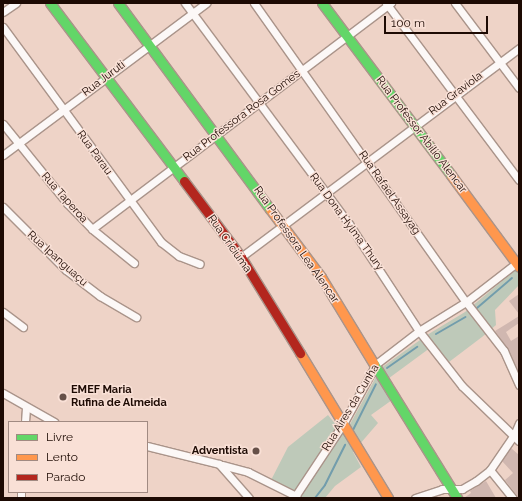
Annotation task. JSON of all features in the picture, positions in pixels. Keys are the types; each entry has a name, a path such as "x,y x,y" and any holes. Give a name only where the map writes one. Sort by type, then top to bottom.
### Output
{"street":[{"path":"3,12 16,3"},
{"name":"Rua Criciúma","path":"50,3 240,256 388,498"},
{"name":"Rua Professora Lea Alencar","path":"118,3 283,224 376,364 455,494"},
{"name":"Rua Dona Hylma Thury","path":"185,3 325,192 385,276 419,331 462,386 516,438"},
{"name":"Rua Juruti","path":"3,155 206,3"},
{"name":"Rua Rafael Assayag","path":"254,3 466,302 504,351 519,386"},
{"name":"Rua Professor Abílio Alencar","path":"322,3 518,264"},
{"path":"455,3 498,63 519,88"},
{"path":"389,4 519,180"},
{"name":"Rua Professora Rosa Gomes","path":"92,229 128,200 260,104 389,4"},
{"name":"Rua Parau","path":"3,27 128,200 161,242 179,256 200,264"},
{"name":"Rua Graviola","path":"240,256 519,48"},
{"name":"Rua Taperoa","path":"3,124 18,144 92,229 134,263"},
{"name":"Rua Ipanguaçu","path":"3,207 66,270 100,296 136,317"},
{"name":"Rua Aires da Cunha","path":"295,497 343,424 376,364 419,331 466,302 518,264"},
{"path":"3,312 23,327"},
{"path":"3,393 52,421"},
{"path":"25,421 26,407"},
{"path":"415,498 442,489 455,494 476,481 490,470 516,438 519,423"},
{"path":"148,446 248,472 295,497"},
{"path":"219,464 249,498"},
{"path":"490,470 513,498"}],"green space":[{"path":"519,267 519,285 495,310 496,325 482,337 449,362 434,345 381,384 392,400 371,415 378,423 353,452 361,467 335,486 325,498 305,498 268,486 288,447 328,415 337,426 349,426 381,368 427,335 465,312"}],"building":[{"path":"519,294 519,314 509,301"},
{"path":"519,316 519,323 506,332 511,341 519,336 519,373 508,349 495,331"},
{"path":"511,448 519,455 519,498 505,480 513,473 502,461"},
{"path":"486,481 496,498 464,498 471,493 470,491"}],"waterway":[{"path":"477,308 512,278"},
{"path":"436,334 465,317"},
{"path":"387,368 417,347"},
{"path":"353,430 376,384"},
{"path":"315,498 325,485 345,445"}],"traffic: fast":[{"path":"50,3 184,181"},
{"path":"118,3 270,209"},
{"path":"322,3 451,175"},
{"path":"374,364 457,498"}],"traffic: slow":[{"path":"451,175 519,267"},
{"path":"270,209 321,277 374,364"},
{"path":"300,353 388,498"}],"traffic: jam":[{"path":"184,181 241,257 300,353"}],"place":[{"name":"EMEF Maria Rufina de Almeida","path":"63,397"},
{"name":"Adventista","path":"256,451"}]}
